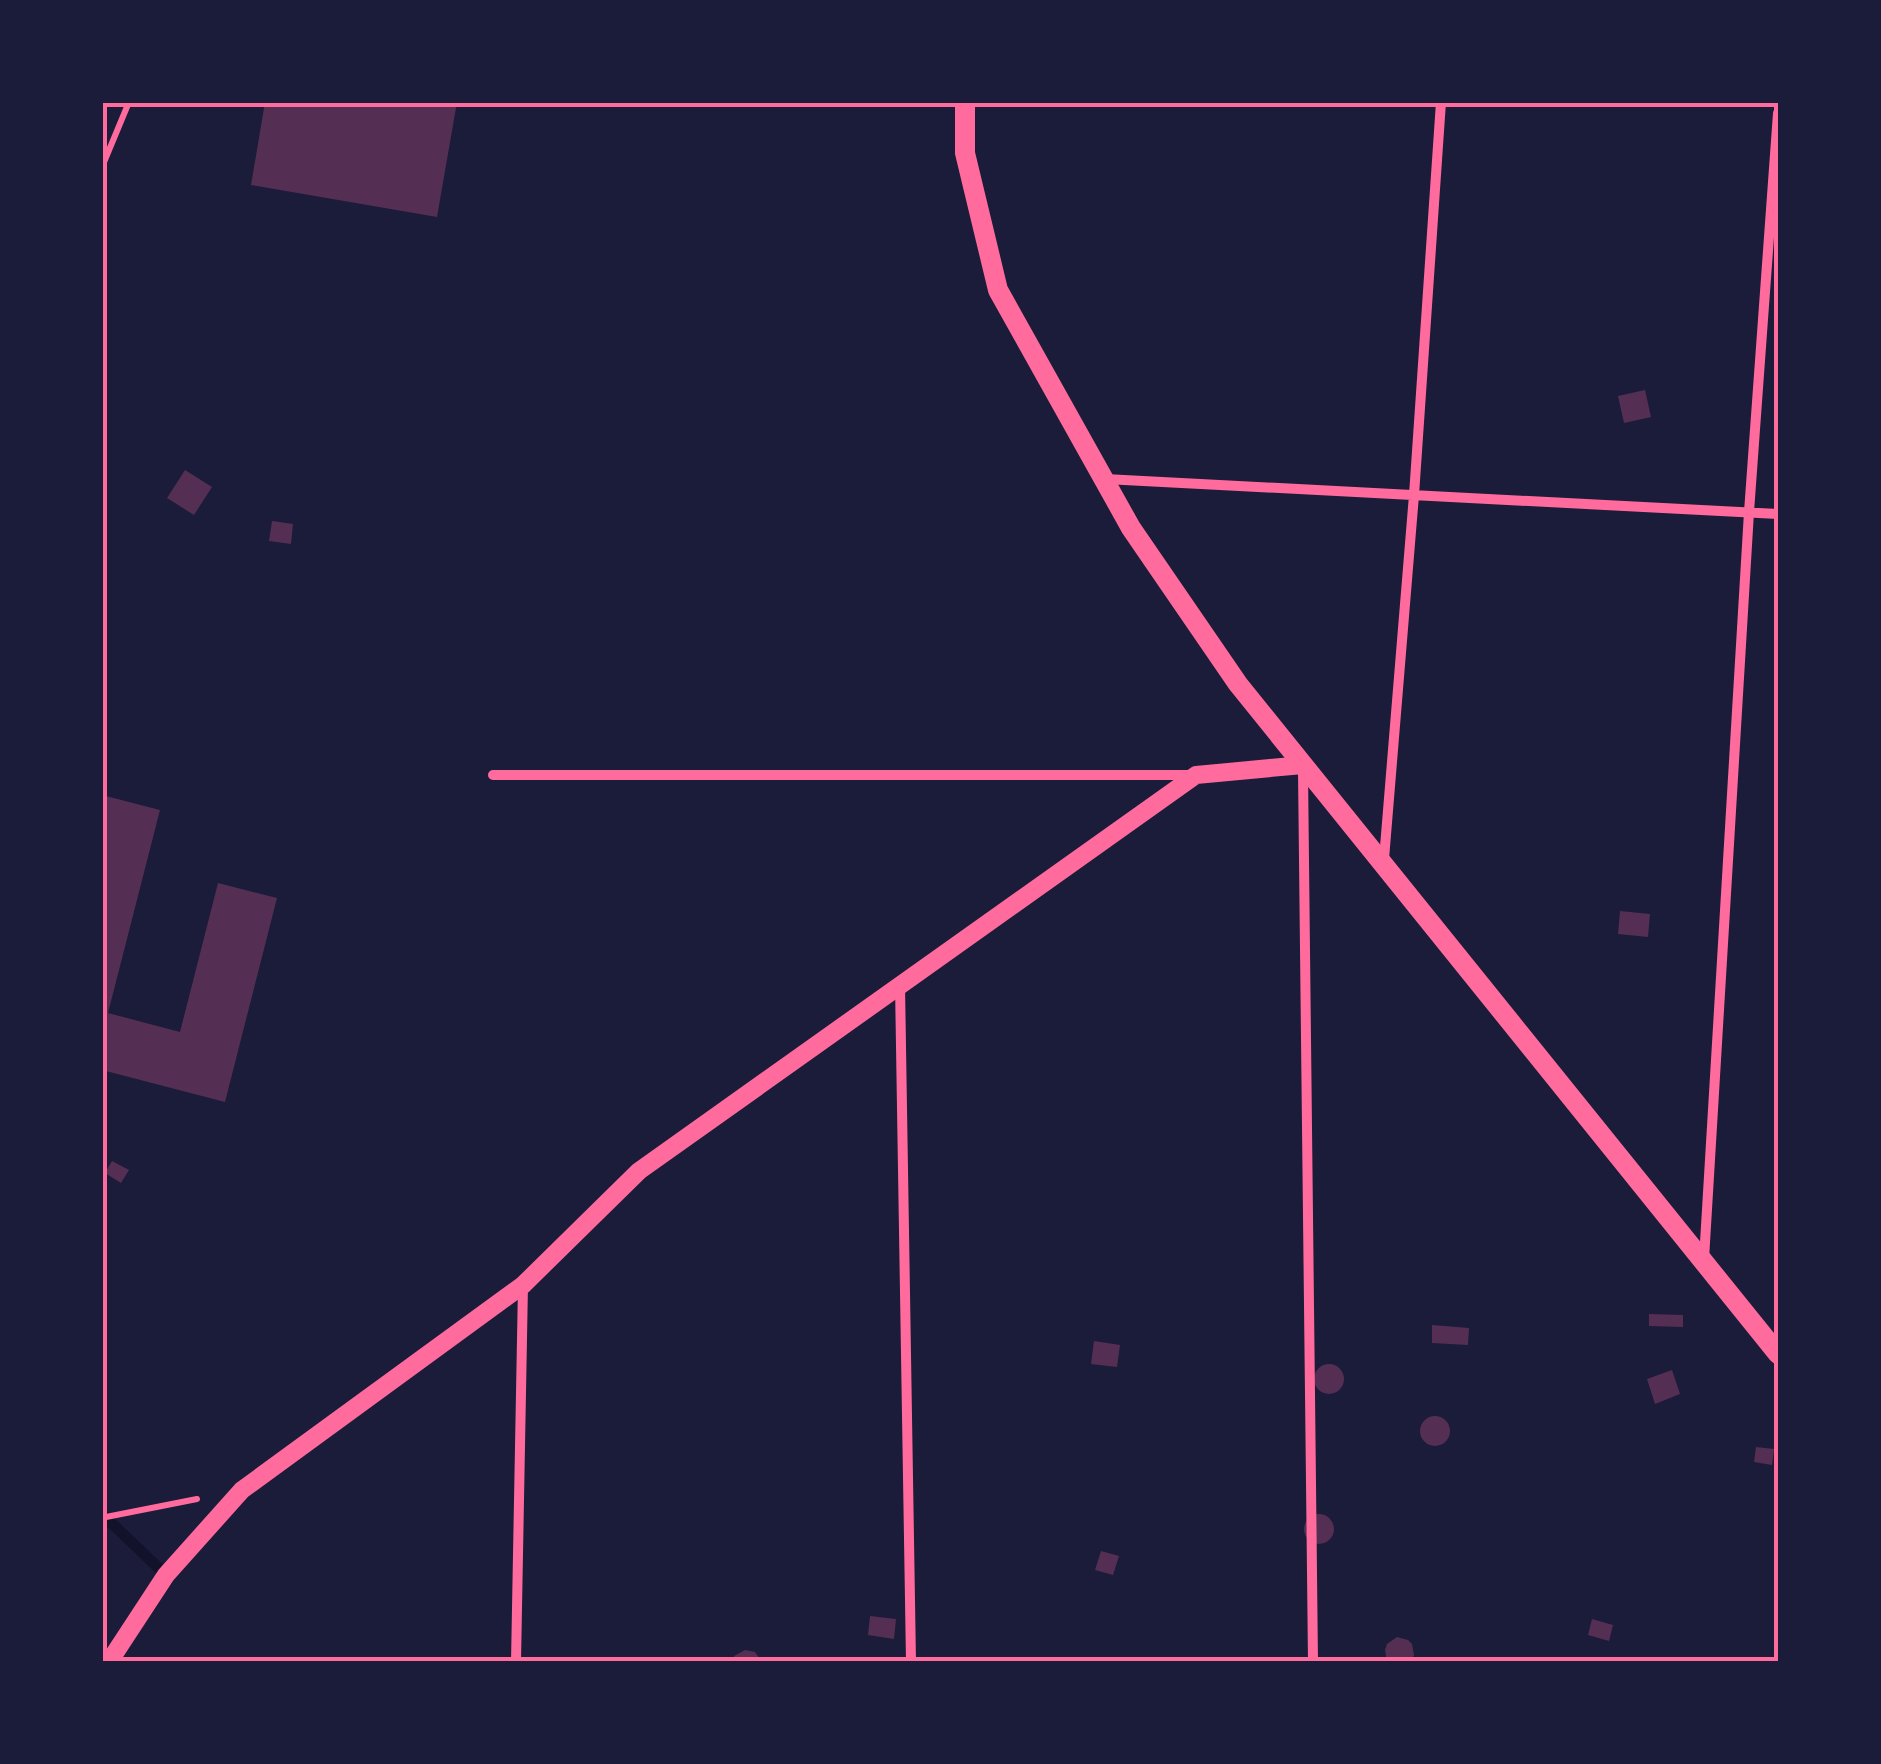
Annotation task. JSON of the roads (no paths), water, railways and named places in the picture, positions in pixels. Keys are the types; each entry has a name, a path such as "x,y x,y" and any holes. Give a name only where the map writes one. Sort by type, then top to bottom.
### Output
{"main road":[{"path":"964,102 965,152 998,290 1130,528 1238,684 1778,1354"}],"street":[{"path":"1384,864 1441,102"},
{"path":"1704,1260 1749,512 1778,113"},
{"path":"1103,479 1778,514"},
{"path":"494,776 1196,774 1303,765 1313,1662"},
{"path":"109,1662 166,1575 242,1490 523,1285 639,1171 1196,774"},
{"path":"900,985 911,1662"},
{"path":"516,1662 523,1285"}],"waterway":[{"path":"102,1514 166,1575"}]}
